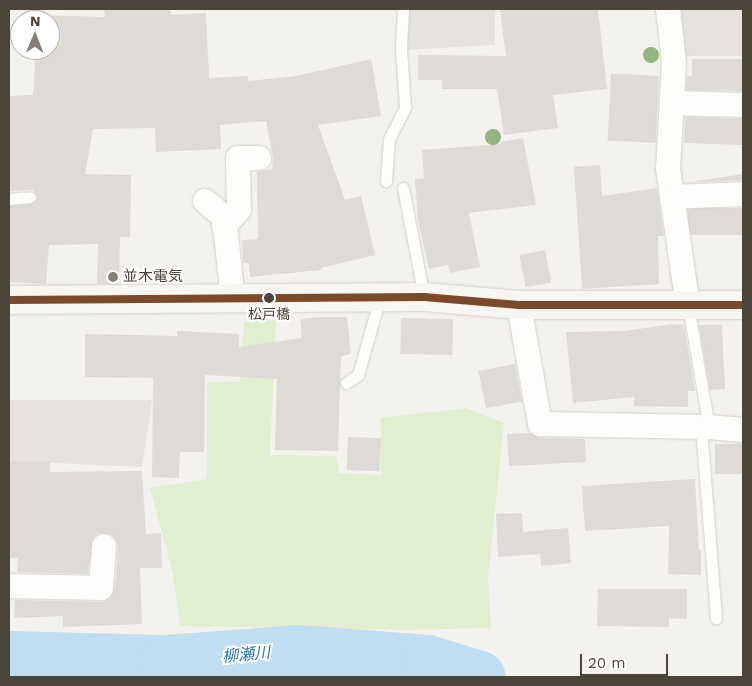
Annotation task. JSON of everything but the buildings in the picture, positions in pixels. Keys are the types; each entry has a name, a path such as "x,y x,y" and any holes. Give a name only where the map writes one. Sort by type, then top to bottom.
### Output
{"street":[{"path":"668,9 674,62 668,168 688,306"},
{"path":"672,103 743,105"},
{"path":"224,226 239,210 238,158 259,158"},
{"path":"672,197 743,194"},
{"path":"205,201 224,217 233,299"},
{"path":"9,300 424,297 519,305 743,305"},
{"path":"519,305 540,424 705,427 743,430"},
{"path":"9,586 101,588 104,546"}],"lane":[{"path":"386,181 389,139 405,107 401,49 403,9"},
{"path":"403,188 424,297"},
{"path":"9,199 30,197"},
{"path":"346,383 358,375 380,297"},
{"path":"688,306 705,427 716,618"}],"green space":[{"path":"276,320 270,455 336,456 339,473 381,475 381,418 466,408 504,423 488,578 491,628 408,630 180,626 173,574 150,488 207,479 207,382 240,382 244,322"}],"shaded area":[{"path":"409,9 495,9 495,45 405,50"},
{"path":"681,9 743,9 743,56 681,56"},
{"path":"9,400 152,400 142,467 10,461"}],"waterway":[{"name":"柳瀬川","path":"9,657 166,661 298,651 428,661 480,677"}],"transit line":[{"path":"9,300 424,297 519,305 743,305"}],"place":[{"name":"並木電気","path":"113,277"},
{"name":"松戸橋","path":"269,298"}]}
